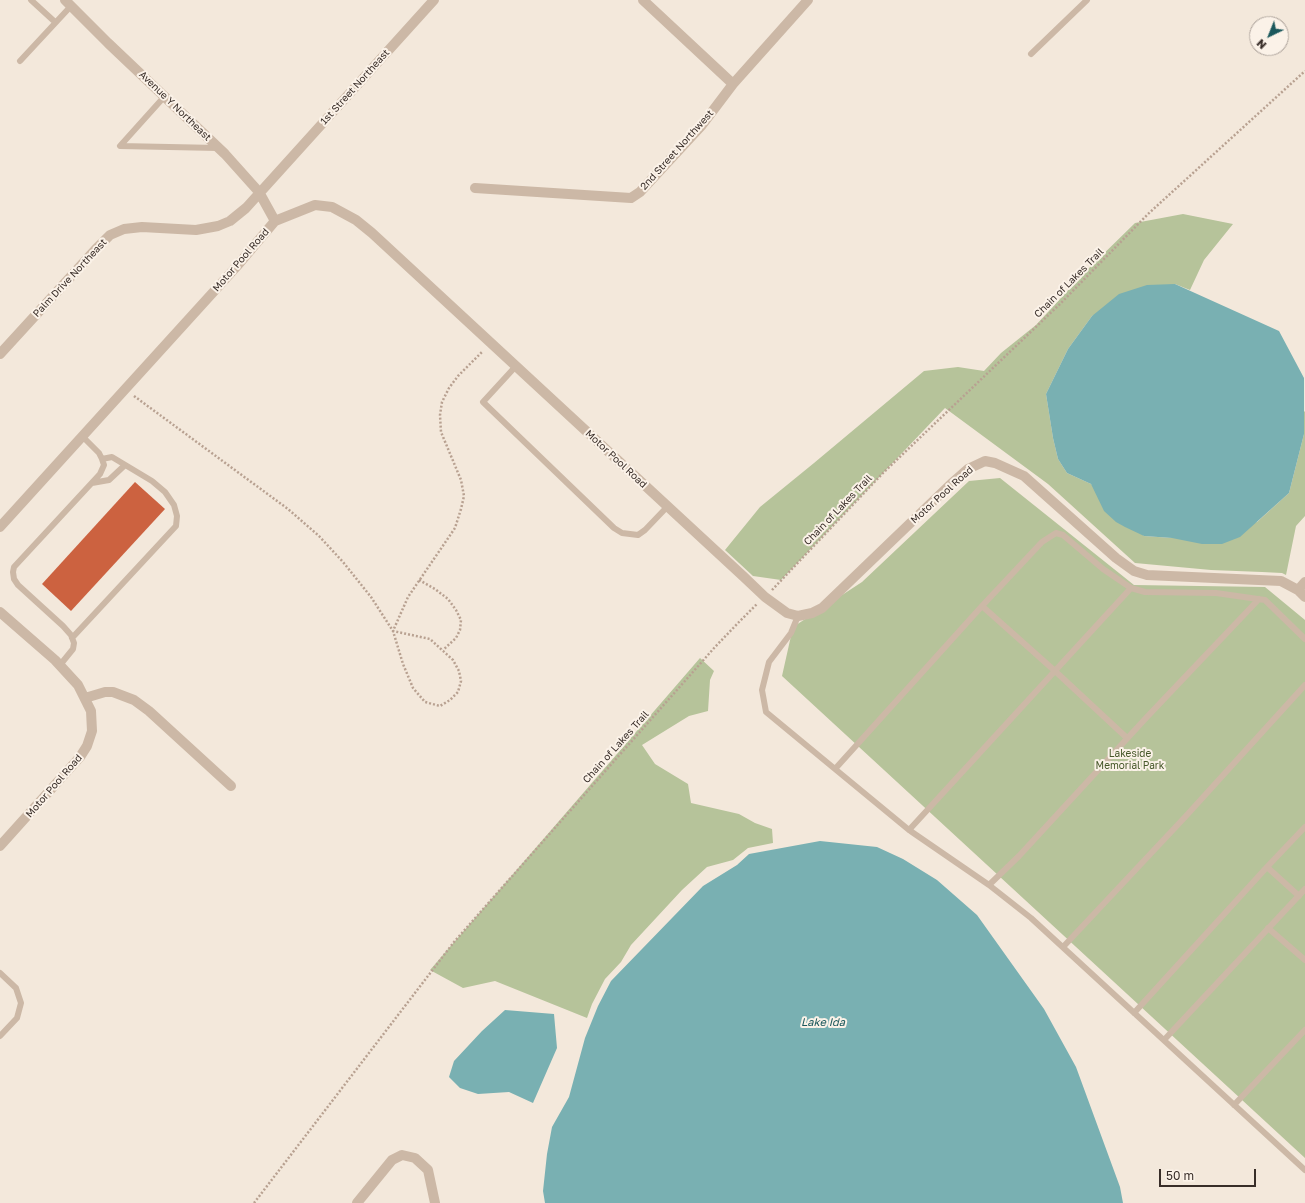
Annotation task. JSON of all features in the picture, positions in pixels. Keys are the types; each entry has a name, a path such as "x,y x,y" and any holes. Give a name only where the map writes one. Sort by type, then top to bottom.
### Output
{"street":[{"path":"70,4 81,0"},
{"name":"1st Street Northeast","path":"276,174 434,0"},
{"path":"643,0 733,84"},
{"name":"2nd Street Northwest","path":"475,188 631,198 640,192 702,125 733,84 808,0"},
{"name":"Avenue Y Northeast","path":"70,4 108,43 218,148 259,192 275,221"},
{"name":"Palm Drive Northeast","path":"0,354 110,236 124,229 142,227 196,230 230,222 246,208 276,174"},
{"name":"Motor Pool Road","path":"0,527 237,266 275,221 315,205 332,207 356,220 372,233 765,597 787,613 798,616 812,613 822,608 951,484 968,469 985,461 1024,476 1116,558 1134,571 1147,576 1280,581 1301,593"},
{"path":"1301,593 1305,582"},
{"name":"Motor Pool Road","path":"0,612 60,665 78,685 91,711 92,731 87,746 80,757 0,846"},
{"path":"85,698 105,692 113,692 134,700 149,711 231,786"},
{"path":"357,1203 392,1160 402,1155 416,1158 428,1170 435,1203"}],"lane":[{"path":"31,0 55,22"},
{"path":"1031,54 1087,0"},
{"path":"20,61 70,4"},
{"path":"164,97 120,146 218,148"},
{"path":"516,366 483,402 614,528 622,533 638,535 646,530 668,507"},
{"path":"60,665 73,649 74,643 71,635 18,585 14,578 13,572 14,567 100,474 104,465 102,458 82,436"},
{"path":"72,638 176,526 177,516 174,505 165,492 152,481 112,457 102,458"},
{"path":"92,483 109,480 125,465"},
{"path":"835,769 982,606 1042,542 1056,534 1063,535 1102,569 1131,588 1145,592 1216,593 1265,600 1305,639"},
{"path":"909,830 1131,588"},
{"path":"989,885 1019,856 1127,738 1259,599"},
{"path":"982,606 1127,738"},
{"path":"798,616 791,633 769,662 762,690 766,712 909,830 989,885 1032,918 1305,1170"},
{"path":"1063,948 1305,685"},
{"path":"1134,1013 1305,827"},
{"path":"1267,867 1299,896"},
{"path":"1164,1040 1305,889"},
{"path":"1268,928 1305,960"},
{"path":"0,973 16,988 22,1003 16,1018 0,1036"},
{"path":"1234,1105 1305,1030"}],"path":[{"name":"Chain of Lakes Trail","path":"254,1203 454,942 738,622 765,597 884,473 1061,304 1148,214 1305,71"},
{"path":"393,631 408,597 455,528 464,496 461,480 441,432 440,415 442,402 449,388 458,376 490,343"},
{"path":"124,389 288,509 319,536 343,562 371,597 393,631 403,664 413,688 424,702 440,706 450,700 458,692 461,681 459,671 453,660 430,639 393,631"},
{"path":"419,580 435,588 448,599 456,610 460,620 460,630 456,638 443,650"}],"green space":[{"path":"1183,214 1233,224 1204,260 1190,290 1175,284 1092,316 1068,349 1046,394 1058,459 1067,473 1091,484 1144,536 1172,538 1257,522 1289,493 1304,434 1304,411 1305,516 1296,526 1286,575 1282,573 1211,570 1135,563 1048,484 945,408 781,580 753,576 725,550 760,507 924,371 958,367 984,371 1001,353 1036,325 1085,272 1135,223"},
{"name":"Lakeside Memorial Park","path":"1000,478 1134,585 1265,587 1305,620 1305,1158 782,676 793,627 862,582 969,481"},
{"path":"700,658 714,671 710,680 708,711 689,716 642,745 655,764 688,784 691,803 739,814 755,823 772,829 773,843 748,848 733,860 707,867 682,890 631,945 621,962 605,979 592,1004 587,1018 495,981 463,988 430,970"}],"water":[{"path":"1175,284 1279,331 1304,378 1304,434 1289,493 1240,537 1222,544 1202,544 1172,538 1144,536 1116,522 1104,511 1091,484 1067,473 1058,459 1053,438 1046,394 1068,349 1092,316 1119,294 1147,285"},
{"name":"Lake Ida","path":"820,841 877,847 903,859 937,880 977,915 1044,1009 1076,1067 1120,1187 1123,1203 545,1203 543,1191 552,1127 569,1097 585,1038 598,1006 611,981 703,886 737,865 749,854"},
{"path":"505,1010 554,1014 557,1048 533,1103 509,1092 478,1094 460,1088 449,1077 454,1061 482,1031"}],"building":[{"path":"135,482 165,509 71,611 42,584"}]}
